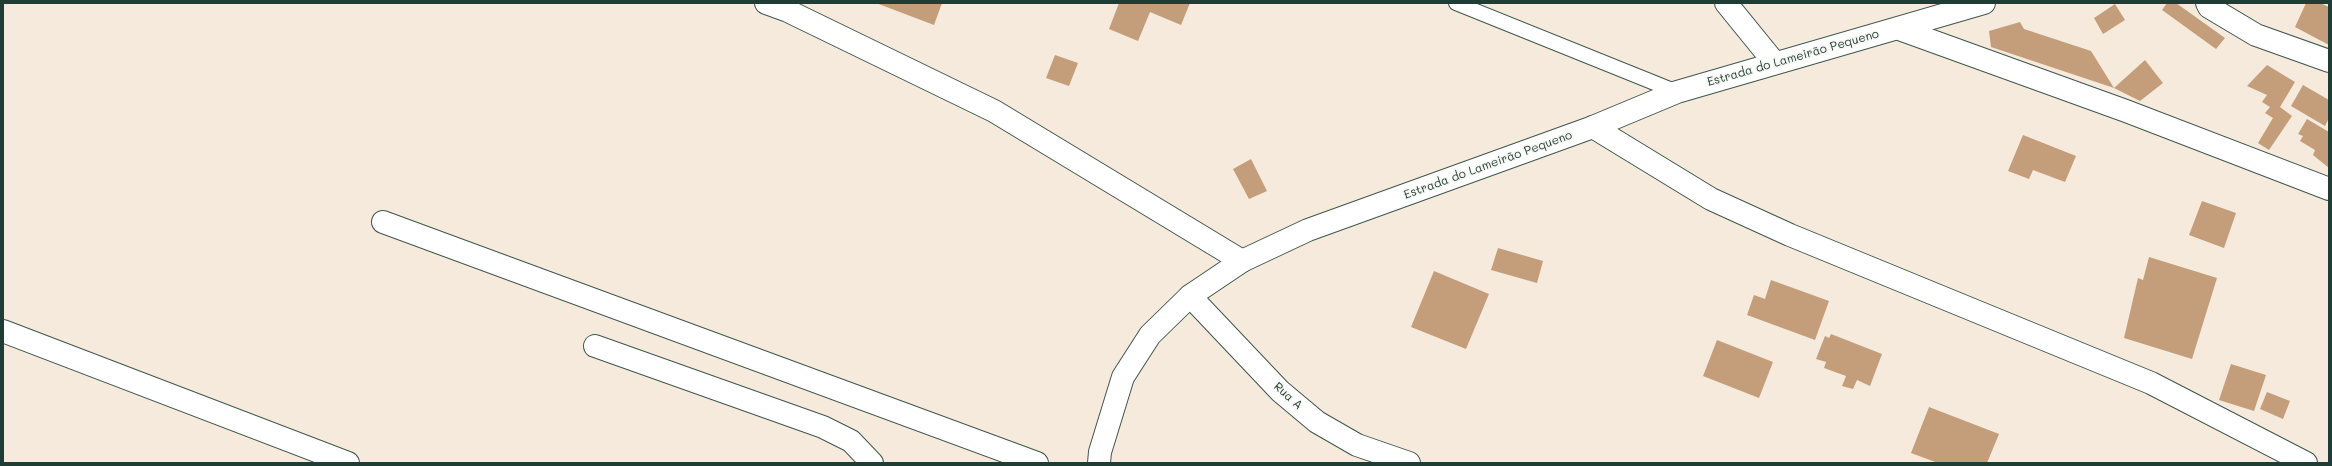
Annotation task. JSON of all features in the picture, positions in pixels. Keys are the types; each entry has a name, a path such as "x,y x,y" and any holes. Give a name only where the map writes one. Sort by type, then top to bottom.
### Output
{"street":[{"path":"766,3 788,11 994,110 1242,261"},
{"path":"1726,3 1774,62"},
{"name":"Estrada do Lameirão Pequeno","path":"1100,463 1100,452 1123,377 1150,335 1190,296 1242,261 1308,230 1593,128 1677,92 1774,62 1899,29 1984,3"},
{"path":"2206,3 2209,7 2256,35 2329,61"},
{"path":"1899,29 2126,111 2329,189"},
{"path":"1593,128 1711,199 1790,235 2151,384 2306,463"},
{"path":"383,222 1037,463"},
{"name":"Rua A","path":"1190,296 1280,391 1317,422 1357,445 1409,463"},
{"path":"3,331 348,463"},
{"path":"595,346 823,427 851,441 872,463"}],"lane":[{"path":"1456,3 1677,92"}],"building":[{"path":"876,3 942,3 934,25"},
{"path":"1119,3 1190,3 1181,25 1150,12 1138,41 1109,29"},
{"path":"2167,3 2176,3 2225,38 2216,49 2162,10"},
{"path":"2306,3 2320,3 2329,7 2329,45 2295,27"},
{"path":"2115,4 2125,20 2103,34 2094,18"},
{"path":"2020,22 2024,29 2091,51 2114,88 1991,47 1989,31"},
{"path":"1055,55 1078,63 1069,86 1046,78"},
{"path":"2145,60 2163,83 2140,101 2114,88"},
{"path":"2267,65 2295,82 2280,107 2292,116 2269,150 2258,143 2273,118 2265,113 2270,107 2262,102 2267,95 2247,86"},
{"path":"2303,85 2329,100 2329,118 2325,126 2291,106"},
{"path":"2307,119 2329,132 2329,168 2313,155 2315,150 2300,141 2303,136 2298,134"},
{"path":"2023,135 2076,156 2065,182 2033,170 2029,179 2008,171"},
{"path":"1251,159 1267,191 1249,199 1233,169"},
{"path":"2202,201 2236,213 2224,248 2189,235"},
{"path":"1498,248 1543,261 1537,283 1491,270"},
{"path":"2149,257 2217,278 2192,359 2124,338 2138,278 2143,280"},
{"path":"1434,271 1489,294 1466,349 1411,327"},
{"path":"1771,280 1829,301 1815,340 1747,315 1754,295 1765,299"},
{"path":"1831,334 1882,354 1870,386 1857,380 1853,389 1842,386 1846,376 1824,368 1826,362 1816,359 1825,336 1829,338"},
{"path":"1717,340 1773,362 1759,398 1703,376"},
{"path":"2231,364 2266,375 2254,411 2219,400"},
{"path":"2267,392 2290,401 2283,419 2260,409"},
{"path":"1929,407 1999,434 1987,463 1938,463 1911,453"}]}
